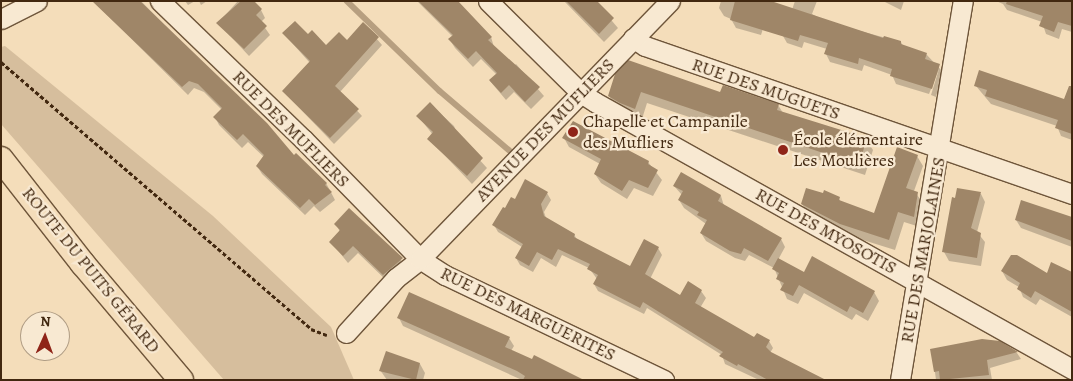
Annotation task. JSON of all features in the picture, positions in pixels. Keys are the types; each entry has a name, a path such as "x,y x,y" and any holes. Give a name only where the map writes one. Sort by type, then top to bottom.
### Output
{"main road":[{"name":"ROUTE DU PUITS GÉRARD","path":"1,160 83,264 181,380"}],"street":[{"name":"RUE DES MUFLIERS","path":"160,1 303,139 420,259"},
{"name":"RUE DES MYOSOTIS","path":"488,1 581,93 1072,369"},
{"name":"AVENUE DES MUFLIERS","path":"346,333 396,278 420,259 670,1"},
{"name":"RUE DES MARJOLAINES","path":"900,380 941,150 963,1"},
{"path":"1,20 33,2"},
{"name":"RUE DES MUGUETS","path":"633,38 645,46 1072,194"},
{"name":"RUE DES MARGUERITES","path":"420,259 445,276 664,380"}],"path":[{"path":"1,62 311,329 326,336 346,333"}],"shaded area":[{"path":"5,46 213,216 331,327 354,380 224,380 1,124 1,47"}],"building":[{"path":"92,1 140,1 267,123 294,155 296,153 327,183 325,185 332,192 315,205 309,199 300,208 256,166 264,155 243,134 237,140 213,117 222,108 198,84 189,81 182,87"},
{"path":"241,1 254,1 262,9 256,15 267,26 244,49 216,23"},
{"path":"418,1 458,1 492,37 488,40 540,87 525,102 509,85 501,93 489,80 497,73 476,51 468,59 448,39 453,35"},
{"path":"566,1 597,1 614,18 599,34"},
{"path":"735,1 771,1 883,38 884,36 901,41 901,44 927,53 925,59 940,64 932,89 890,76 892,69 859,58 858,64 824,54 828,43 800,35 798,41 730,20"},
{"path":"1007,1 1072,1 1072,26 1058,22 1054,32 1039,26 1043,16 1006,4"},
{"path":"295,21 308,34 312,30 326,45 339,32 347,40 363,22 379,37 335,86 359,109 330,138 282,91 310,61 282,33"},
{"path":"628,60 720,92 723,85 779,104 777,110 867,138 859,165 641,92 635,109 620,103 608,96 615,74"},
{"path":"979,70 1064,99 1069,86 1072,86 1072,134 1055,128 1058,120 985,96 987,90 974,86"},
{"path":"430,102 483,158 467,176 427,139 433,132 416,116"},
{"path":"573,121 649,161 648,164 658,170 648,188 629,180 622,191 594,174 601,159 562,138"},
{"path":"897,147 918,155 906,188 918,192 914,217 898,212 889,240 840,224 801,204 806,188 823,193 824,190 840,197 839,200 874,213"},
{"path":"681,172 721,195 718,201 782,238 768,261 744,248 741,254 730,251 700,233 707,220 697,215 699,212 678,200 683,191 673,186"},
{"path":"525,179 548,192 541,204 544,216 575,234 574,237 630,266 644,239 659,247 645,274 680,295 688,281 702,290 695,303 754,337 757,333 770,340 766,347 771,352 826,380 768,380 738,364 737,366 719,356 723,352 643,302 640,308 593,284 598,275 587,269 590,264 558,249 552,260 537,252 529,266 515,258 523,244 492,225 511,197 515,199"},
{"path":"957,188 981,192 971,228 981,233 977,258 942,252 952,197 955,198"},
{"path":"1021,200 1072,217 1072,241 1015,220"},
{"path":"349,208 403,258 383,275 353,246 343,256 329,242 340,230 334,224"},
{"path":"1011,255 1017,255 1047,273 1051,262 1072,272 1072,312 1035,291 1031,298 1017,289 1020,283 1001,271"},
{"path":"812,256 875,291 863,313 850,306 847,312 799,285 793,296 780,290 784,283 776,279 779,273 772,269 778,258 804,272"},
{"path":"409,292 510,337 505,347 532,359 534,355 584,380 523,380 525,376 517,371 397,318"},
{"path":"982,339 1000,341 1018,352 987,360 989,375 940,380 939,371 934,372 930,349"},
{"path":"386,351 420,363 416,380 379,371"}],"waterway":[{"path":"347,1 440,91 509,150"}],"place":[{"name":"Chapelle et Campanile des Mufliers","path":"573,132"},
{"name":"École élémentaire Les Moulières","path":"783,150"}]}
